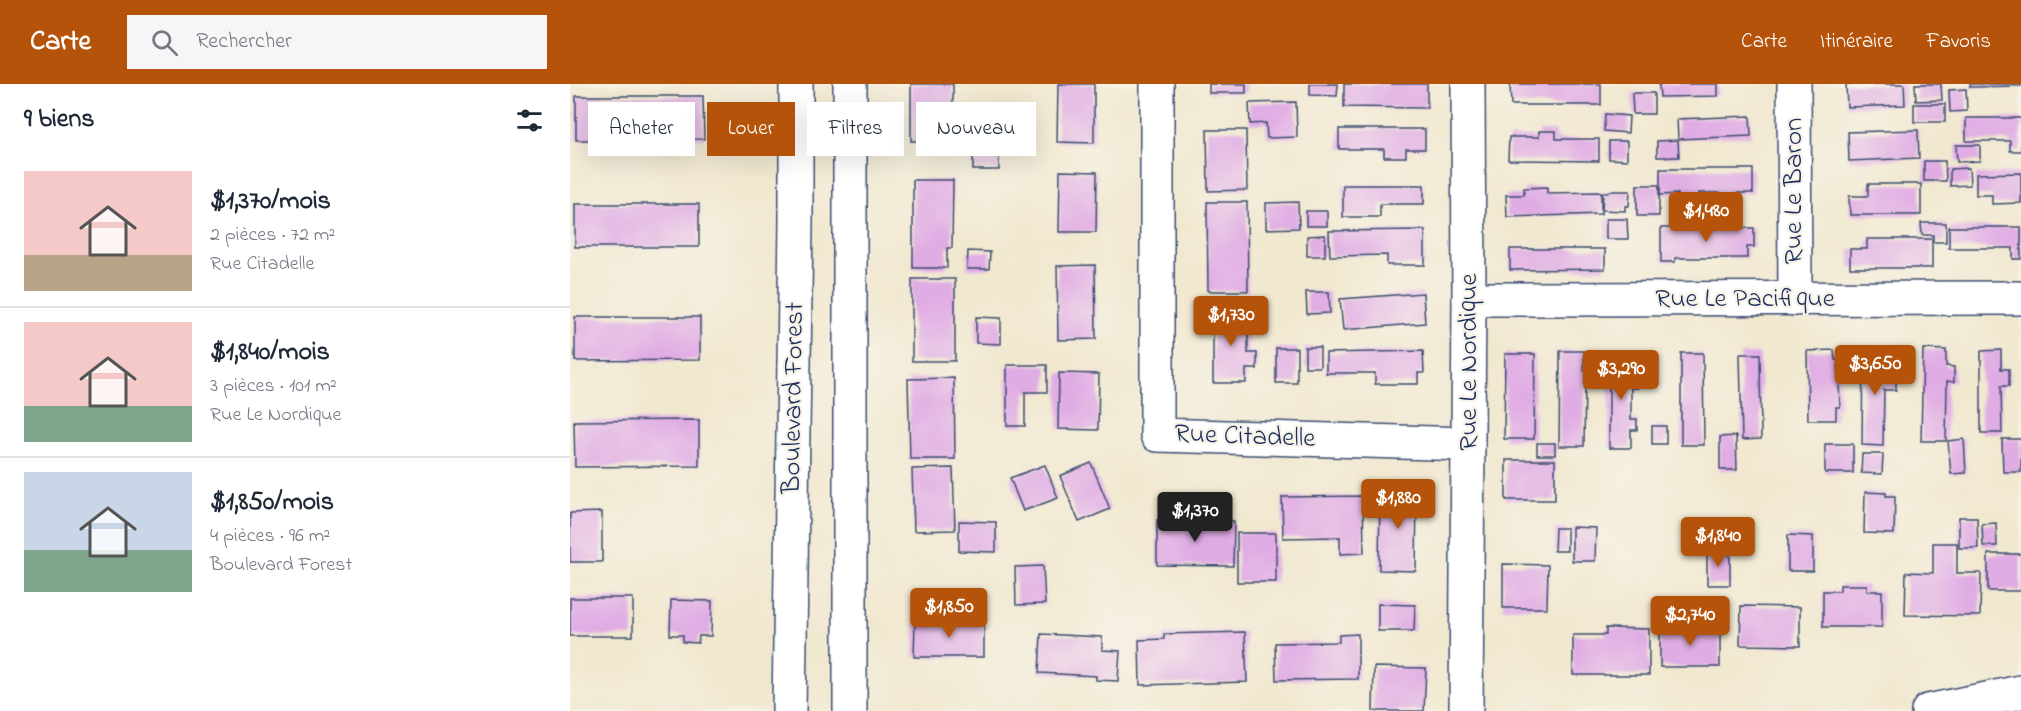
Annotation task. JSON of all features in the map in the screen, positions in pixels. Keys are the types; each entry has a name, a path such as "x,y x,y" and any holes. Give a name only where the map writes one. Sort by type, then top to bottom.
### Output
{"street":[{"name":"Boulevard Forest","path":"789,711 796,84"},
{"name":"Boulevard Forest","path":"850,84 850,711"},
{"name":"Rue Citadelle","path":"1156,84 1157,435 1468,444"},
{"name":"Rue Le Nordique","path":"1466,711 1468,84"},
{"name":"Rue Le Baron","path":"1794,84 1795,299"},
{"name":"Rue Le Pacifique","path":"1469,299 2021,298"},
{"path":"1928,711 2021,692"}],"building":[{"path":"911,84 953,84 953,102 916,102 916,141 911,141"},
{"path":"1058,84 1094,84 1094,143 1057,142"},
{"path":"1209,84 1246,84 1246,93 1209,93"},
{"path":"1310,84 1338,84 1337,96 1310,95"},
{"path":"1344,84 1427,84 1427,108 1344,107"},
{"path":"1510,84 1601,84 1601,105 1511,105"},
{"path":"1659,84 1718,84 1718,96 1660,97"},
{"path":"1846,84 1904,84 1905,105 1847,107"},
{"path":"1915,84 1941,84 1942,100 1916,101"},
{"path":"1970,84 2021,84 2021,86 1970,87"},
{"path":"1966,89 1967,111 1950,112 1949,90"},
{"path":"1632,93 1654,93 1654,114 1633,114"},
{"path":"576,96 703,96 704,139 695,139 695,102 588,102 588,140 576,140"},
{"path":"1296,102 1297,137 1267,138 1266,123 1250,124 1249,103"},
{"path":"1914,104 1945,104 1945,122 1914,122"},
{"path":"1605,114 1629,116 1628,133 1604,131"},
{"path":"1750,116 1751,136 1678,139 1677,119"},
{"path":"1966,118 2021,118 2021,151 2010,151 2010,141 1966,141"},
{"path":"1339,129 1425,129 1425,149 1406,149 1406,157 1384,157 1384,149 1339,149"},
{"path":"1207,130 1246,130 1247,190 1208,191"},
{"path":"1918,130 1919,158 1849,161 1848,132"},
{"path":"1539,131 1556,131 1556,139 1599,139 1599,161 1508,160 1509,137 1539,137"},
{"path":"1678,140 1679,157 1657,157 1657,141"},
{"path":"1609,141 1627,141 1627,160 1609,159"},
{"path":"1956,145 1980,145 1980,161 1957,162"},
{"path":"973,156 999,156 999,170 973,170"},
{"path":"1924,161 1945,161 1946,181 1924,181"},
{"path":"1969,168 1970,185 1950,186 1950,169"},
{"path":"1660,169 1753,169 1753,193 1736,193 1736,200 1722,200 1722,193 1699,193 1699,208 1678,208 1678,194 1660,195"},
{"path":"1060,171 1097,172 1096,232 1059,232"},
{"path":"2021,173 2021,203 1992,204 1992,195 1976,195 1976,174"},
{"path":"913,180 953,180 952,248 947,248 947,268 913,268"},
{"path":"1868,184 1921,184 1921,215 1850,215 1849,196 1868,196"},
{"path":"1343,185 1424,185 1424,204 1380,204 1380,217 1343,217"},
{"path":"1637,185 1659,185 1659,216 1637,216"},
{"path":"1547,187 1547,193 1601,192 1601,214 1507,217 1506,195 1524,195 1524,188"},
{"path":"1630,191 1629,206 1625,206 1625,211 1602,210 1603,192"},
{"path":"1207,202 1247,202 1248,291 1208,291"},
{"path":"1298,202 1299,228 1266,229 1266,203"},
{"path":"575,204 699,204 699,247 575,247"},
{"path":"1306,211 1327,211 1327,226 1306,226"},
{"path":"1606,219 1627,219 1628,239 1606,239"},
{"path":"1921,223 1946,223 1946,242 1933,242 1933,235 1922,235"},
{"path":"1949,227 2021,227 2021,259 2013,259 2013,248 1949,248"},
{"path":"1661,228 1754,228 1754,247 1747,247 1747,258 1675,258 1675,262 1661,262"},
{"path":"1425,230 1425,265 1387,265 1387,255 1330,256 1329,231"},
{"path":"1325,235 1325,256 1307,256 1307,236"},
{"path":"1867,239 1932,239 1932,268 1850,268 1850,249 1867,249"},
{"path":"1510,249 1605,249 1605,269 1510,270"},
{"path":"968,251 990,252 989,269 967,269"},
{"path":"1095,265 1096,339 1058,340 1057,266"},
{"path":"912,279 955,279 955,361 912,361"},
{"path":"1306,292 1329,292 1330,313 1307,314"},
{"path":"1423,293 1425,323 1343,330 1340,299"},
{"path":"1213,310 1248,311 1248,353 1257,353 1257,369 1246,369 1246,383 1213,383"},
{"path":"575,317 700,317 700,360 575,361"},
{"path":"976,317 1001,318 1001,344 976,343"},
{"path":"1305,347 1320,347 1320,367 1305,367"},
{"path":"1276,348 1297,348 1297,383 1276,383"},
{"path":"1863,349 1884,350 1884,370 1896,370 1896,390 1884,390 1883,446 1862,445"},
{"path":"1923,349 1946,350 1946,366 1954,367 1954,382 1947,381 1946,441 1921,441"},
{"path":"1834,350 1835,360 1838,360 1840,407 1836,407 1836,420 1808,420 1807,351"},
{"path":"2001,350 2001,369 2009,369 2009,386 2001,386 2002,433 1981,433 1981,351"},
{"path":"1423,351 1424,373 1418,373 1418,384 1375,384 1375,373 1326,373 1326,353"},
{"path":"1560,351 1584,351 1584,371 1591,371 1591,382 1585,381 1584,446 1559,446"},
{"path":"1681,353 1703,353 1704,445 1681,445"},
{"path":"1505,354 1535,354 1534,439 1504,439"},
{"path":"1609,354 1631,354 1631,372 1638,372 1638,388 1631,388 1631,419 1637,419 1637,430 1631,430 1631,448 1609,448"},
{"path":"1740,354 1760,354 1761,439 1742,440"},
{"path":"1007,365 1047,365 1047,392 1025,392 1025,426 1007,426"},
{"path":"1059,373 1099,374 1098,430 1058,429"},
{"path":"954,378 955,459 910,459 908,379"},
{"path":"699,420 699,466 575,467 574,421"},
{"path":"1652,426 1666,426 1666,444 1652,444"},
{"path":"1736,436 1737,470 1720,470 1720,437"},
{"path":"1964,439 1966,473 1951,474 1948,441"},
{"path":"2002,439 2021,439 2021,472 2003,472"},
{"path":"1537,443 1555,443 1555,455 1537,455"},
{"path":"1825,444 1853,444 1853,473 1825,473"},
{"path":"1862,454 1883,454 1882,474 1861,473"},
{"path":"1506,460 1555,460 1555,500 1506,500"},
{"path":"1091,463 1110,509 1079,522 1060,476"},
{"path":"1045,465 1058,498 1023,511 1010,478"},
{"path":"953,468 955,530 914,531 912,469"},
{"path":"1380,490 1417,491 1416,571 1379,570"},
{"path":"1865,492 1895,496 1894,534 1864,533"},
{"path":"1363,496 1364,553 1340,554 1340,537 1283,538 1282,497"},
{"path":"602,512 602,562 570,562 570,513"},
{"path":"1959,517 1977,517 1978,548 1959,548"},
{"path":"1157,520 1234,521 1233,566 1157,565"},
{"path":"959,521 996,522 996,552 959,551"},
{"path":"1996,523 1997,546 1983,546 1982,524"},
{"path":"1572,527 1596,528 1595,561 1572,561"},
{"path":"1555,528 1567,528 1567,551 1554,551"},
{"path":"1237,533 1276,533 1276,582 1237,582"},
{"path":"1788,535 1813,536 1813,571 1788,571"},
{"path":"1933,543 1957,543 1957,573 1981,573 1980,616 1905,615 1906,572 1933,573"},
{"path":"1707,551 1730,551 1730,585 1707,585"},
{"path":"1988,554 2021,554 2021,591 1988,591"},
{"path":"1503,564 1548,565 1547,608 1503,608"},
{"path":"1043,566 1045,604 1016,605 1015,567"},
{"path":"1840,585 1867,585 1867,591 1882,591 1882,627 1823,627 1823,591 1840,591"},
{"path":"570,598 633,598 633,636 570,636"},
{"path":"671,600 712,601 711,636 699,636 698,643 683,642 683,635 670,635"},
{"path":"1378,604 1415,605 1414,631 1378,631"},
{"path":"1741,606 1800,607 1800,646 1740,645"},
{"path":"915,621 984,622 984,657 914,657"},
{"path":"1660,626 1720,627 1720,667 1660,667"},
{"path":"1606,628 1649,629 1649,675 1573,675 1573,635 1606,635"},
{"path":"1245,632 1247,682 1140,685 1139,640 1164,639 1164,634"},
{"path":"1041,634 1102,637 1102,650 1120,651 1118,681 1096,680 1096,676 1039,673"},
{"path":"1358,634 1358,679 1276,680 1275,643 1339,642 1339,635"},
{"path":"1374,667 1426,668 1424,711 1373,711"}]}
